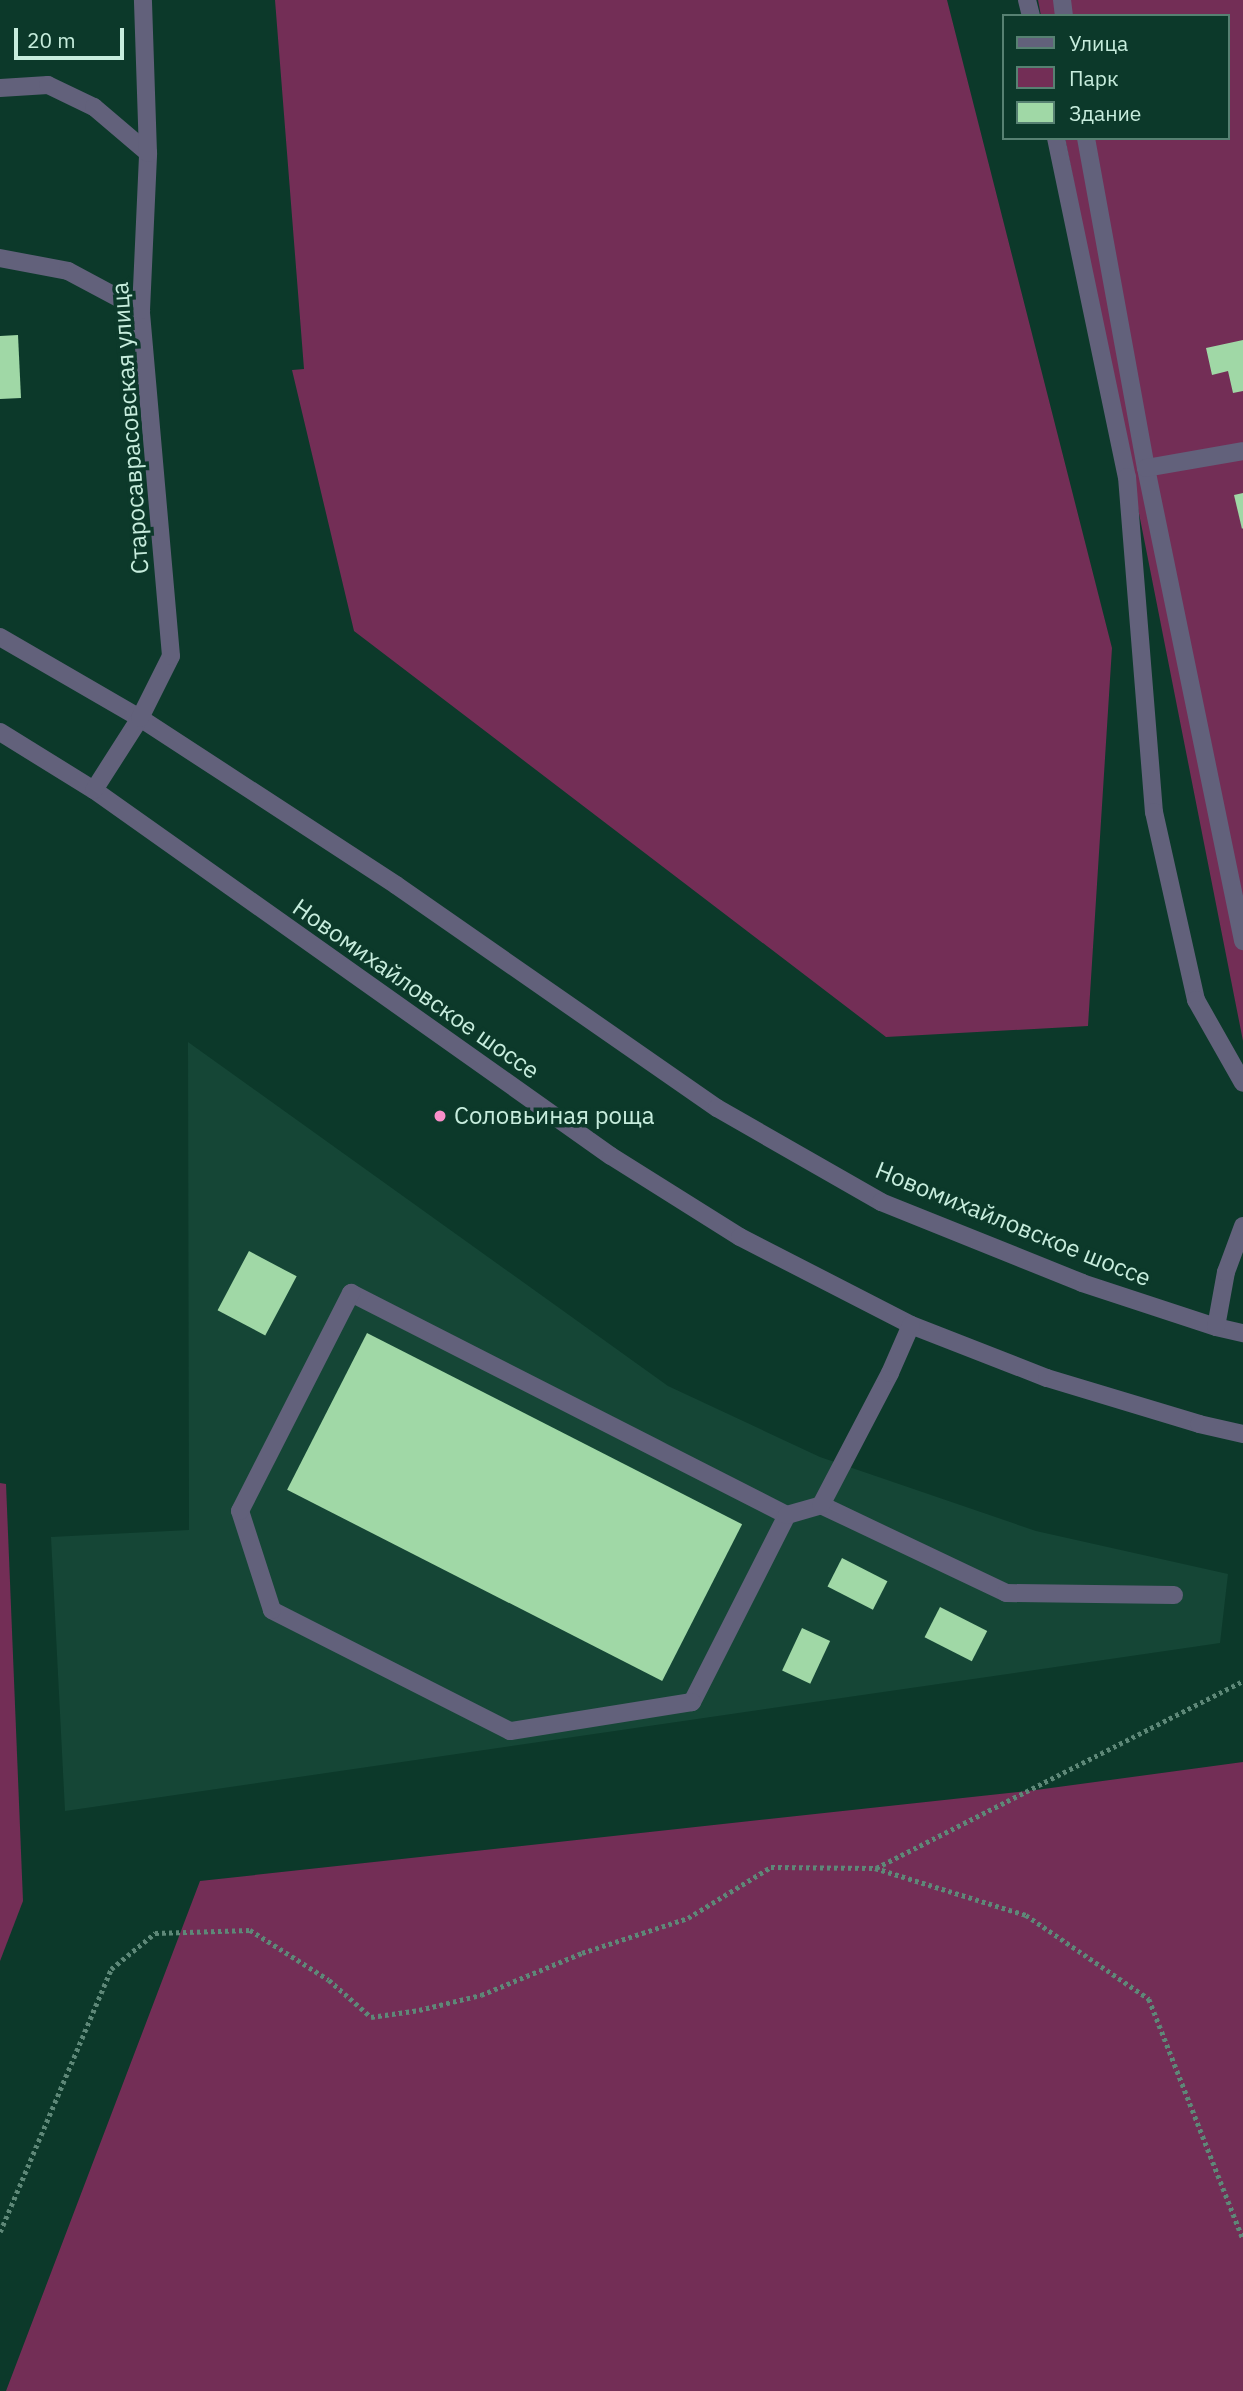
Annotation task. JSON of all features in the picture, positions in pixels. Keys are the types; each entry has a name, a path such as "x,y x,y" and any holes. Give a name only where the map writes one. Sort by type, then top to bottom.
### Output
{"street":[{"name":"Старосаврасовская улица","path":"94,790 140,718 171,656 141,310 148,153 143,0"},
{"path":"0,88 48,85 94,107 148,153"},
{"path":"1056,140 1127,477 1154,812 1196,1000 1243,1083"},
{"path":"1086,140 1146,468 1243,941"},
{"path":"0,258 68,271 141,310"},
{"path":"1146,468 1243,451"},
{"name":"Новомихайловское шоссе","path":"0,637 140,718 396,885 717,1108 881,1202 1082,1283 1216,1327 1243,1333"},
{"name":"Новомихайловское шоссе","path":"0,732 94,790 611,1156 740,1237 911,1325 1047,1378 1199,1424 1243,1433"},
{"path":"1216,1327 1226,1272 1243,1227"},
{"path":"787,1516 351,1293 240,1511 272,1610 510,1731 692,1702 787,1516 821,1504 890,1373 911,1325"},
{"path":"821,1504 1006,1593 1174,1595"}],"path":[{"path":"875,1868 1243,1681"},
{"path":"0,2232 111,1969 155,1933 250,1930 330,1980 371,2017 419,2010 481,1995 582,1953 688,1918 771,1867 875,1868 1026,1915 1149,1999 1243,2239"}],"shaded area":[{"path":"188,1042 668,1386 820,1457 1036,1531 1228,1574 1220,1643 65,1811 51,1537 189,1530"}],"green space":[{"path":"275,0 947,0 1112,648 1088,1026 886,1037 354,631 292,370 304,369"},
{"path":"1038,0 1243,0 1243,1041 1065,140 1229,140 1229,14 1041,14"},
{"path":"0,1483 6,1484 23,1901 0,1961"},
{"path":"1243,1762 1243,2391 6,2391 200,1881 1036,1790"}],"building":[{"path":"18,335 21,398 0,399 0,336"},
{"path":"1243,340 1243,391 1233,393 1228,371 1212,375 1206,348"},
{"path":"1243,493 1243,528 1242,529 1234,495"},
{"path":"249,1251 297,1276 265,1336 218,1310"},
{"path":"367,1333 742,1524 662,1681 287,1490"},
{"path":"842,1558 887,1581 873,1610 827,1587"},
{"path":"940,1607 987,1631 972,1661 925,1637"},
{"path":"802,1628 830,1641 810,1684 782,1671"}],"place":[{"name":"Соловьиная роща","path":"440,1116"}]}
